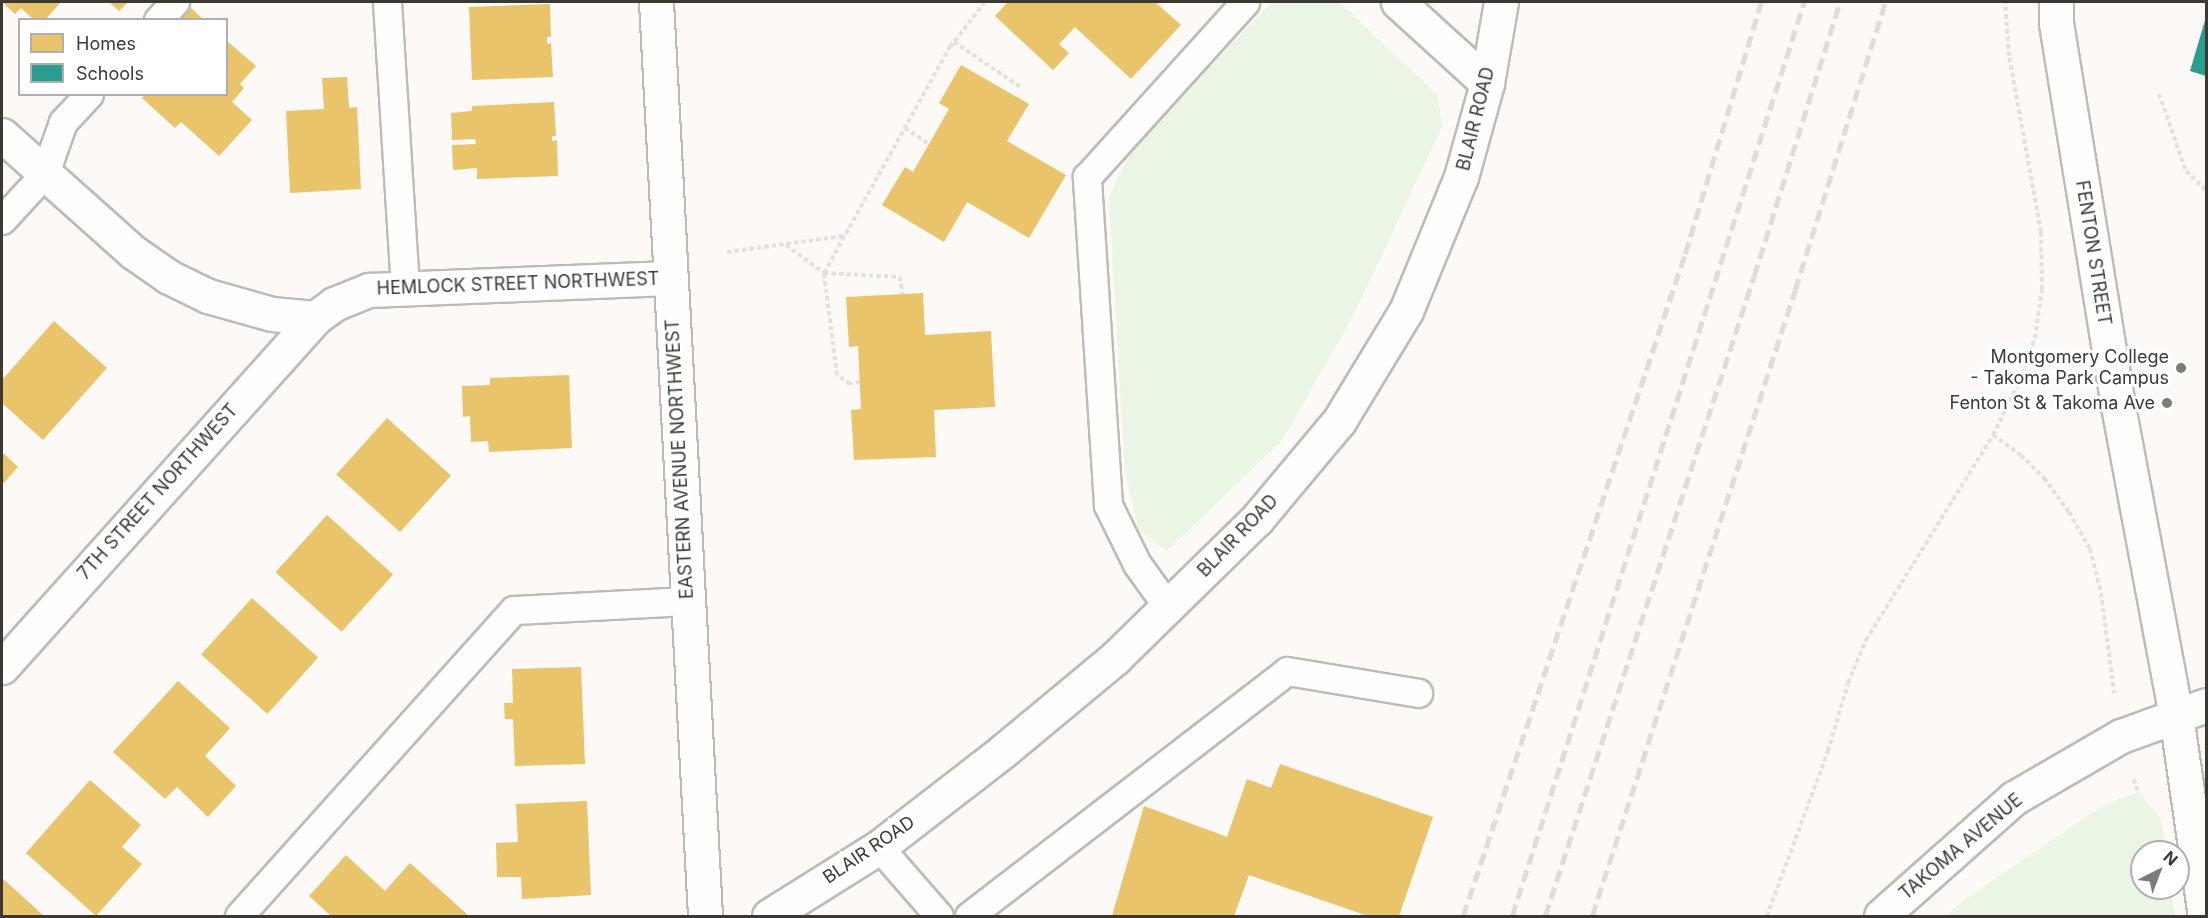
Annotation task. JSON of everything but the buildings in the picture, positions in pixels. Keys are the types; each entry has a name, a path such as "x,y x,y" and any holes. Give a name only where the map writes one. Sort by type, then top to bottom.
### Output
{"street":[{"name":"EASTERN AVENUE NORTHWEST","path":"656,2 705,916"},
{"path":"1398,2 1487,83"},
{"name":"BLAIR ROAD","path":"769,916 879,847 1115,658 1257,519 1339,422 1406,311 1461,177 1487,83 1502,2"},
{"name":"FENTON STREET","path":"2056,2 2056,23 2118,406 2176,715 2205,916"},
{"path":"2,135 133,252 170,277 208,296 229,302 272,314 315,318"},
{"name":"HEMLOCK STREET NORTHWEST","path":"315,318 334,304 369,290 670,278"},
{"name":"7TH STREET NORTHWEST","path":"2,667 315,318"},
{"name":"TAKOMA AVENUE","path":"1881,916 2014,798 2121,736 2206,705"}],"lane":[{"path":"160,18 175,2"},
{"path":"387,2 405,288"},
{"path":"1168,607 1137,564 1108,505 1087,177 1245,2"},
{"path":"2,220 45,173 63,122 87,96"},
{"path":"239,916 514,610 688,601"},
{"path":"969,916 1287,671 1418,693"},
{"path":"879,847 939,916"}],"path":[{"path":"860,382 850,384 837,375 824,273 954,42 985,2"},
{"path":"1767,916 1828,752 1848,683 1866,640 1993,435 2023,374 2035,338 2042,289 2041,232 2009,56 2005,2"},
{"path":"954,42 1022,88"},
{"path":"2159,94 2186,171 2206,190"},
{"path":"905,128 929,144"},
{"path":"728,252 844,236"},
{"path":"786,245 824,273 900,277 902,294"},
{"path":"1993,435 2021,455 2044,478 2069,512 2090,549 2101,593 2104,632 2121,736 2138,792"}],"green space":[{"path":"1273,2 1339,2 1438,96 1442,127 1354,314 1283,439 1167,551 1139,531 1125,472 1109,197 1135,143"},
{"path":"2138,792 2161,818 2164,840 2130,840 2130,900 2173,900 2175,916 1946,916 1961,902 2104,805"}],"railway":[{"path":"1463,916 1685,254 1761,2"},
{"path":"1512,916 1804,2"},
{"path":"1545,916 1754,276 1840,2"},
{"path":"1592,916 1795,290 1885,2"}],"place":[{"name":"Montgomery College - Takoma Park Campus","path":"2181,368"},
{"name":"Fenton St & Takoma Ave","path":"2167,403"}]}
